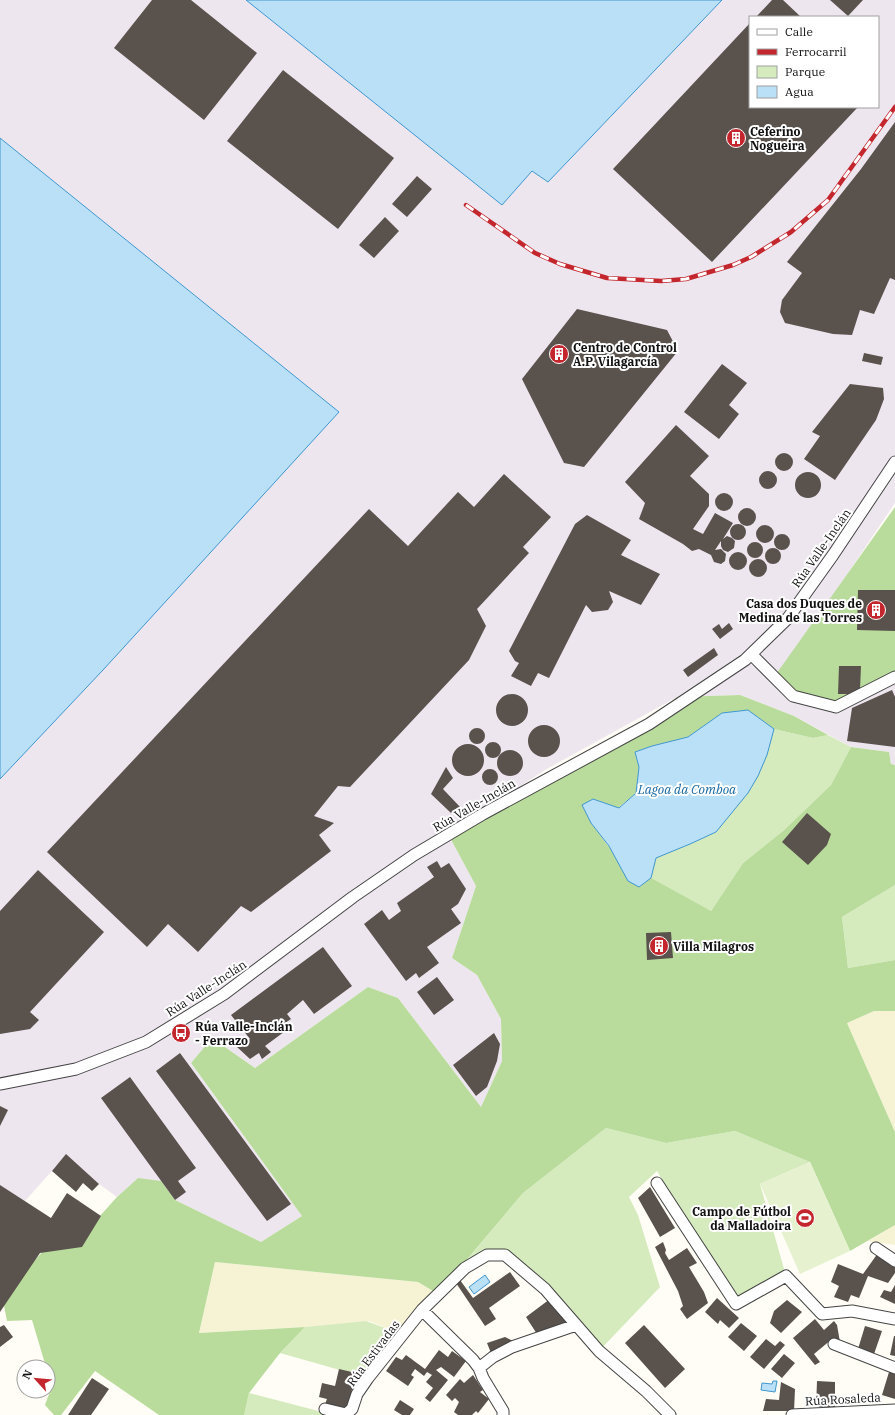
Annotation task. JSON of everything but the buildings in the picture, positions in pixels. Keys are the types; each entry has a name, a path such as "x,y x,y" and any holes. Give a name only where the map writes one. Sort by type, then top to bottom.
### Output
{"street":[{"name":"Rúa Valle-Inclán","path":"0,1084 76,1069 146,1042 224,994 353,897 414,855 482,814 649,724 745,660 788,618 833,555 895,462"},
{"path":"751,654 793,696 836,708 895,677"},
{"path":"657,1183 736,1304 786,1276 822,1314 852,1311 895,1319"},
{"path":"876,1248 895,1261"},
{"name":"Rúa Estivadas","path":"325,1409 346,1414 352,1409 357,1394 368,1378 422,1310 466,1268 487,1255 505,1255 545,1289 599,1351 646,1391 670,1415"},
{"path":"422,1310 473,1360 503,1411 502,1415"},
{"path":"479,1368 494,1357 512,1347 576,1325"},
{"path":"834,1344 895,1368"},
{"name":"Rúa Rosaleda","path":"792,1415 895,1410"}],"shaded area":[{"path":"0,0 248,0 532,171 547,182 722,0 895,0 895,503 813,625 895,677 895,765 891,764 889,752 851,747 794,716 740,695 677,697 545,770 448,834 476,886 452,958 477,975 501,1019 502,1061 481,1107 398,998 368,987 255,1068 212,1038 191,1063 302,1216 261,1242 175,1200 138,1178 117,1197 99,1184 66,1155 25,1201 0,1191 0,774 339,412 0,138"},
{"path":"874,1011 895,1011 895,1132 847,1023"},
{"path":"895,1225 895,1245 868,1241"},
{"path":"215,1262 418,1282 438,1294 402,1334 369,1321 305,1327 199,1333"}],"green space":[{"path":"895,507 895,677 836,707 793,696 774,677"},
{"path":"740,695 794,716 828,735 813,738 774,729 748,710 722,713 688,737 635,752 639,767 636,793 618,808 594,799 591,823 639,887 651,878 711,911 743,863 783,831 831,785 851,747 889,752 891,764 895,765 895,885 842,917 848,968 895,960 895,1011 874,1011 847,1023 895,1132 895,1225 850,1251 810,1162 735,1131 666,1143 606,1128 523,1193 438,1294 418,1282 215,1262 199,1333 305,1327 280,1353 249,1393 244,1415 159,1415 95,1371 61,1415 54,1415 45,1405 47,1399 56,1399 56,1359 44,1359 32,1320 7,1321 1,1290 15,1282 45,1249 72,1247 117,1197 138,1178 161,1181 175,1200 261,1242 302,1216 191,1063 212,1038 255,1068 368,987 398,998 481,1107 502,1061 501,1019 477,975 452,958 476,886 448,834 629,735 677,697"},
{"path":"774,729 813,738 828,735 851,747 831,785 783,831 743,863 711,911 646,882 655,858 716,832 761,769"},
{"path":"895,885 895,960 848,968 842,917"},
{"path":"606,1128 666,1143 735,1131 810,1162 760,1184 786,1276 736,1304 657,1171 629,1197 638,1215 660,1287 599,1351 522,1269 487,1255 465,1268 467,1260 523,1193"},
{"name":"Campo de Fútbol da Malladoira","path":"810,1162 850,1251 800,1274 760,1184"},
{"path":"366,1321 402,1334 368,1378 280,1353 305,1327"},
{"path":"249,1393 334,1415 244,1415"}],"water":[{"path":"246,0 722,0 548,182 532,171 502,205"},
{"path":"0,138 339,412 103,670 0,779"},
{"name":"Lagoa da Comboa","path":"748,710 774,729 767,755 758,776 748,793 716,832 656,858 651,878 639,887 628,881 609,846 591,823 582,805 593,799 619,808 636,793 639,767 635,752 688,737 722,713"},
{"path":"485,1275 490,1282 474,1294 469,1287"},
{"path":"773,1381 777,1381 775,1392 761,1390 762,1383 772,1384"}],"railway":[{"path":"466,205 535,253 560,264 607,278 661,281 686,279 733,265 751,257 791,232 828,200 895,107"}],"place":[{"name":"Ceferino Nogueira","path":"736,138"},
{"name":"Centro de Control A.P. Vilagarcía","path":"559,354"},
{"name":"Casa dos Duques de Medina de las Torres","path":"876,610"},
{"name":"Villa Milagros","path":"659,946"},
{"name":"Rúa Valle-Inclán - Ferrazo","path":"181,1033"},
{"name":"Campo de Fútbol da Malladoira","path":"805,1218"}]}
